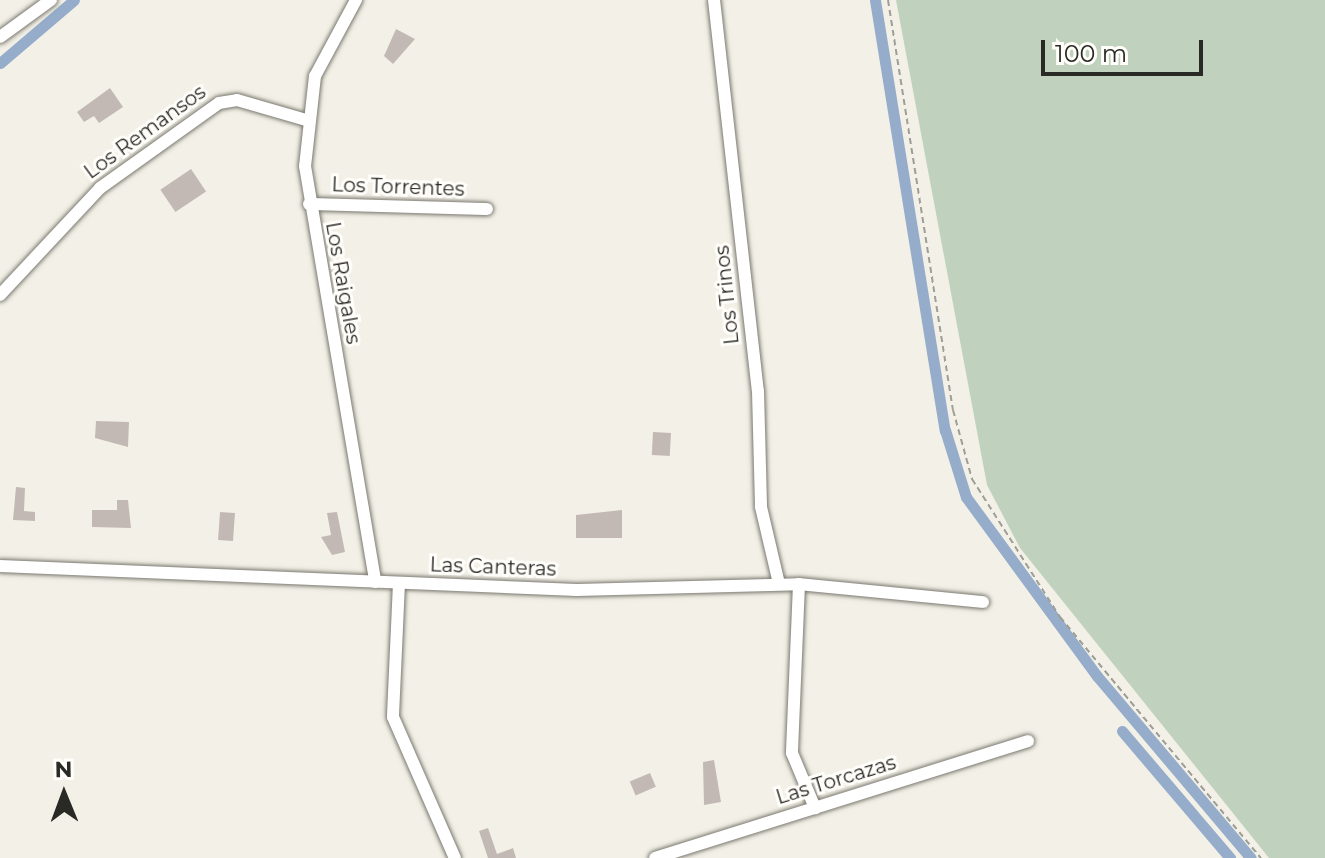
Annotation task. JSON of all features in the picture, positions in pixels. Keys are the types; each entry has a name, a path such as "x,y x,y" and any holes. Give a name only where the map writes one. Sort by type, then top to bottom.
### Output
{"street":[{"path":"0,37 51,0"},
{"name":"Los Raigales","path":"356,0 320,62 306,120 309,204 375,582"},
{"name":"Los Trinos","path":"714,0 758,391 761,507 779,584"},
{"name":"Los Remansos","path":"0,295 100,188 219,103 237,100 306,120"},
{"name":"Los Torrentes","path":"309,204 487,209"},
{"name":"Las Canteras","path":"0,566 577,590 799,584 983,602"},
{"path":"399,583 393,717 455,858"},
{"path":"799,584 792,753 815,808"},
{"name":"Las Torcazas","path":"655,858 1028,741"}],"path":[{"path":"888,0 953,410 972,479 1060,617 1261,858"}],"green space":[{"path":"896,0 1325,0 1325,858 1269,858 1020,548 987,485"}],"building":[{"path":"396,29 415,39 393,64 384,56"},
{"path":"110,88 123,107 99,123 94,116 84,122 77,112"},
{"path":"191,169 206,191 175,212 160,190"},
{"path":"96,421 129,422 128,447 95,438"},
{"path":"653,432 671,433 670,456 652,455"},
{"path":"16,487 25,488 24,511 35,512 35,521 13,520"},
{"path":"117,500 128,500 131,528 92,527 92,510 117,510"},
{"path":"622,510 622,538 576,538 576,515"},
{"path":"220,512 235,513 233,541 218,540"},
{"path":"337,512 345,552 332,555 321,537 331,535 327,513"},
{"path":"714,760 721,802 704,805 703,762"},
{"path":"650,773 656,787 636,795 630,782"},
{"path":"488,828 497,854 513,848 516,858 488,858 479,831"}],"waterway":[{"path":"0,63 74,0"},
{"path":"875,0 945,430 966,497 1097,676 1251,858"},
{"path":"1122,731 1230,858"}]}
